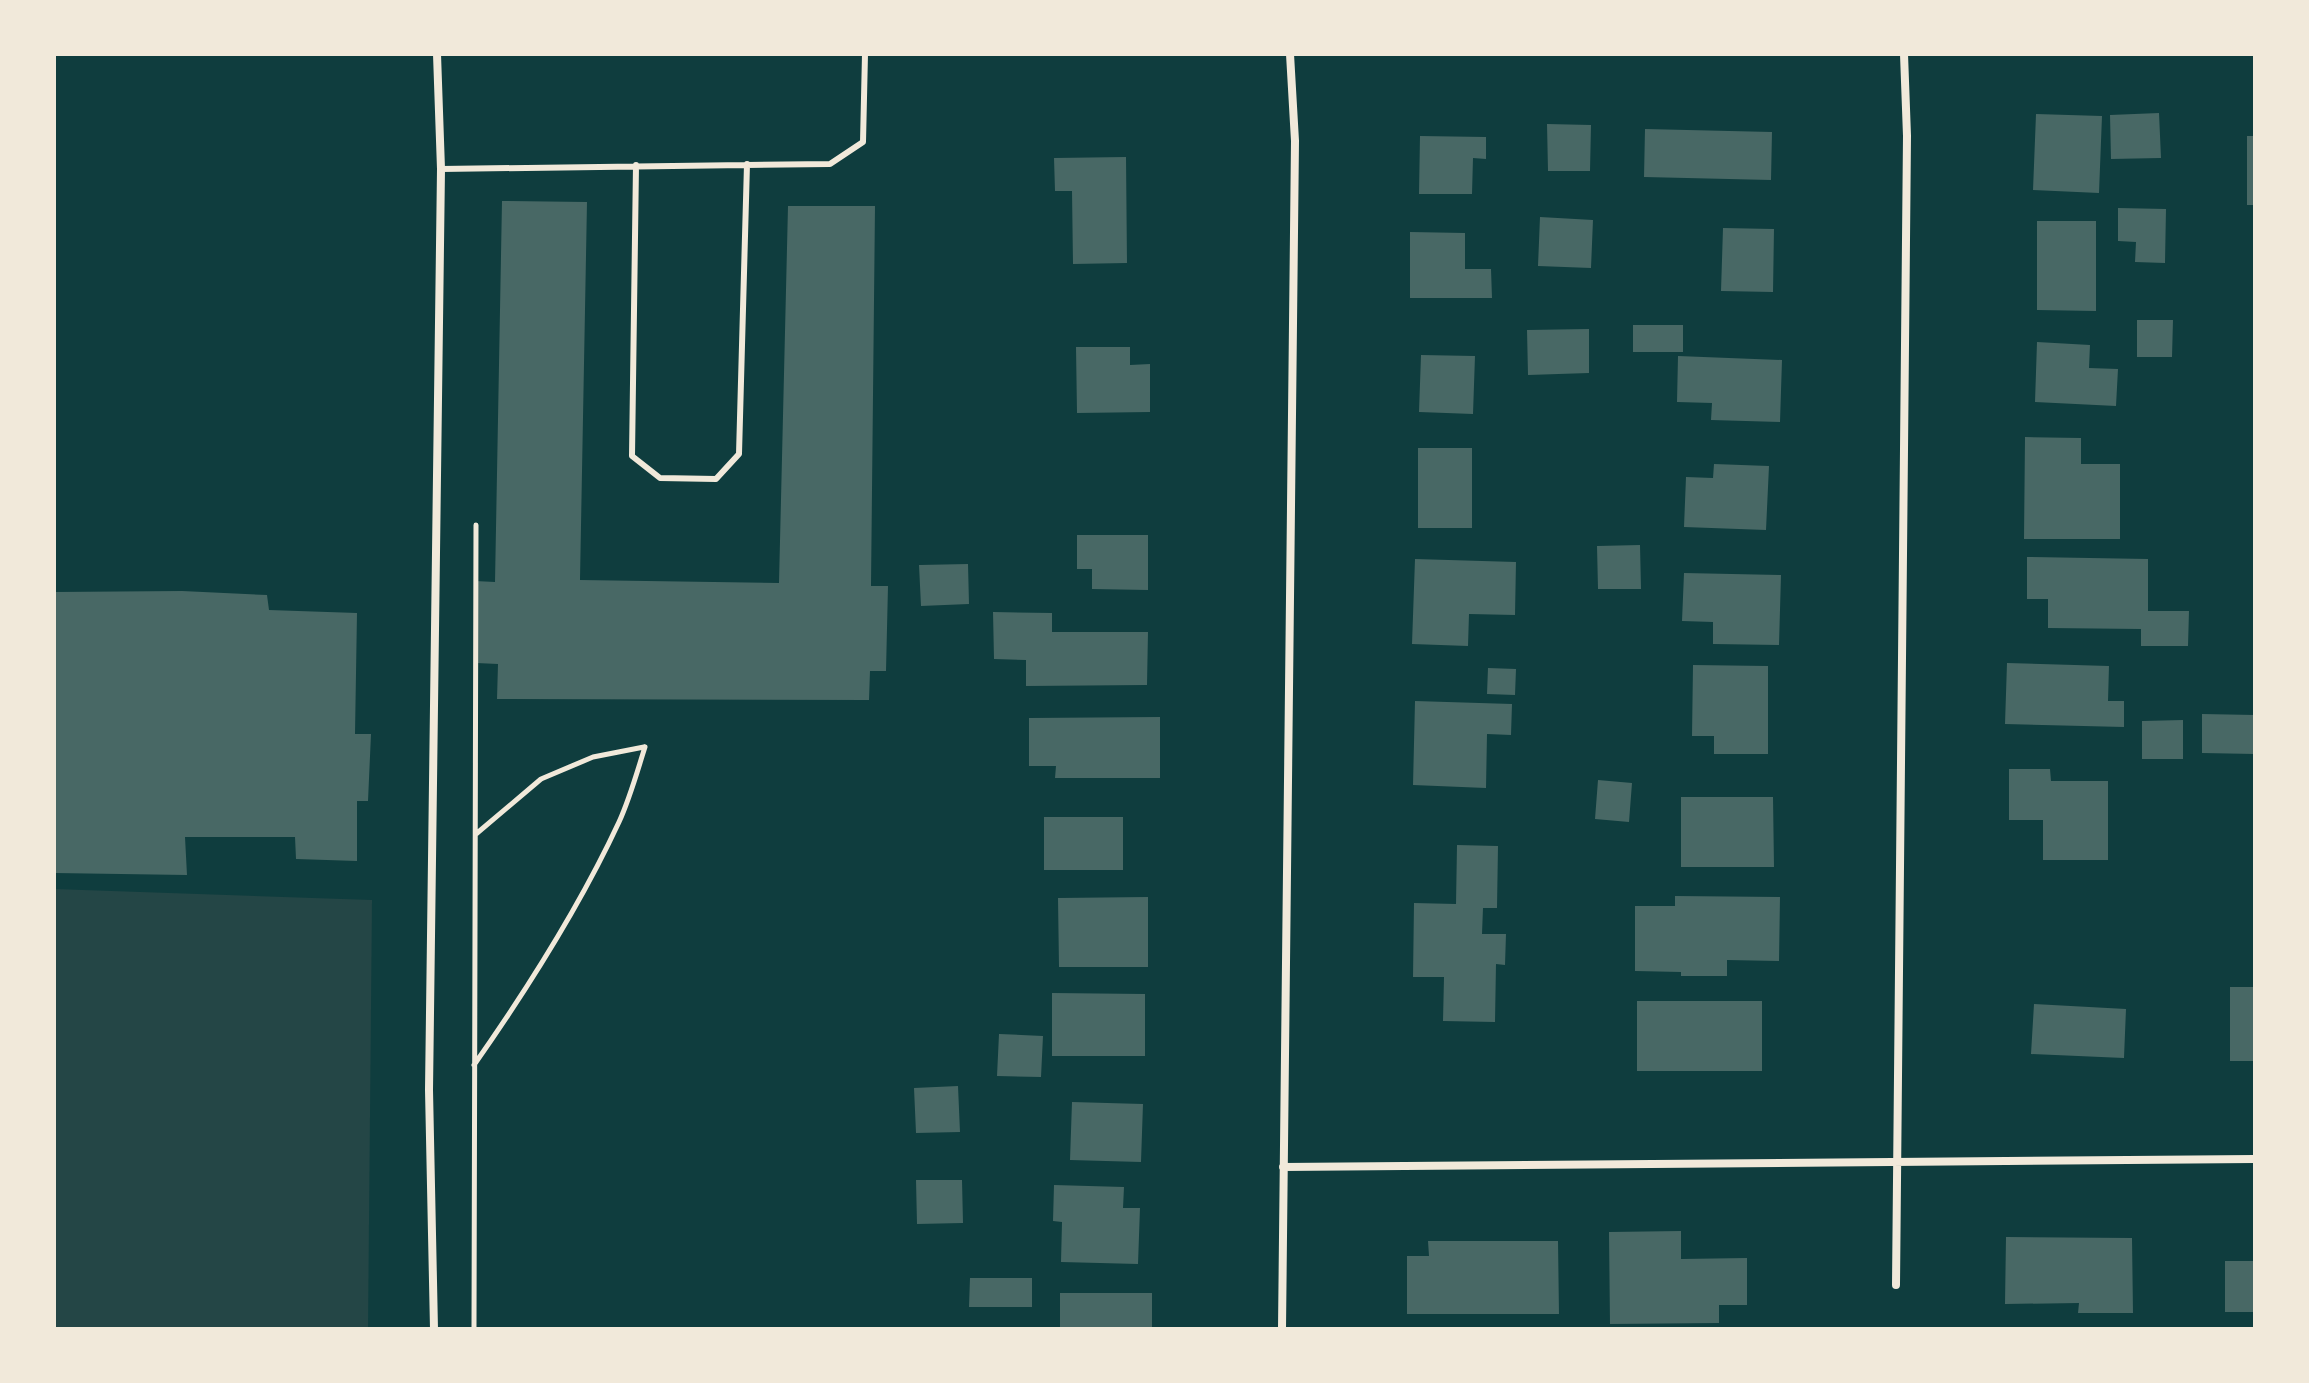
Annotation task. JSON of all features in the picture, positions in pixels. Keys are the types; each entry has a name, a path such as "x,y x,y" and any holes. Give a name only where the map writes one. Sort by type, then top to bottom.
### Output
{"street":[{"path":"434,1329 429,1090 441,169 437,54"},
{"path":"1282,1329 1295,157 1290,54"},
{"path":"1896,1285 1907,136 1904,54"},
{"path":"1283,1167 2255,1159"}],"lane":[{"path":"441,169 830,164 863,142 865,54"},
{"path":"636,165 632,456 660,478 716,479 739,454 747,164"}],"path":[{"path":"474,1329 476,525"},
{"path":"473,1065 553,947 619,821 645,747 593,757 541,779 476,834"}],"shaded area":[{"path":"54,889 372,900 368,1329 54,1329"}],"building":[{"path":"2159,113 2161,158 2111,159 2110,115"},
{"path":"2036,114 2102,116 2099,193 2033,190"},
{"path":"1547,124 1591,125 1590,171 1548,171"},
{"path":"1645,129 1772,132 1771,180 1644,177"},
{"path":"1420,136 1486,137 1486,159 1473,158 1472,194 1419,194"},
{"path":"2247,136 2255,136 2255,205 2247,205"},
{"path":"1126,157 1127,263 1073,264 1072,191 1055,191 1054,158"},
{"path":"502,201 587,202 580,580 779,583 788,206 875,206 871,586 888,586 886,671 870,671 869,700 497,699 498,664 476,663 475,581 495,582"},
{"path":"2118,208 2166,209 2165,263 2135,262 2136,242 2118,241"},
{"path":"1540,217 1593,220 1591,268 1538,266"},
{"path":"2037,221 2096,221 2096,311 2037,310"},
{"path":"1723,228 1774,229 1773,292 1721,291"},
{"path":"1410,232 1465,233 1465,269 1491,269 1492,298 1410,298"},
{"path":"2137,320 2173,320 2172,357 2137,357"},
{"path":"1633,325 1683,325 1683,352 1633,352"},
{"path":"1589,329 1589,373 1528,375 1527,330"},
{"path":"2037,342 2090,345 2089,368 2118,369 2116,406 2035,402"},
{"path":"1076,347 1130,347 1130,365 1150,364 1150,412 1077,413"},
{"path":"1421,355 1475,356 1473,414 1419,412"},
{"path":"1678,356 1782,360 1780,422 1711,420 1712,403 1677,402"},
{"path":"2025,437 2081,438 2081,464 2120,464 2120,539 2024,539"},
{"path":"1418,448 1472,448 1472,528 1418,528"},
{"path":"1714,464 1769,466 1766,530 1684,527 1686,477 1713,478"},
{"path":"1077,535 1148,535 1148,590 1092,589 1092,569 1077,569"},
{"path":"1640,545 1641,589 1598,589 1597,546"},
{"path":"2027,557 2148,559 2148,611 2189,611 2188,646 2141,646 2141,629 2048,628 2048,599 2027,599"},
{"path":"1415,559 1516,562 1515,615 1469,614 1468,646 1412,644"},
{"path":"968,564 969,604 921,606 919,565"},
{"path":"1684,573 1781,575 1779,645 1713,644 1713,622 1682,621"},
{"path":"182,591 267,595 269,610 357,613 355,734 371,734 368,801 357,801 357,861 296,859 295,837 185,837 187,875 54,873 54,592"},
{"path":"993,612 1052,613 1052,632 1148,632 1147,685 1026,686 1026,660 994,659"},
{"path":"2007,663 2109,666 2108,701 2124,701 2124,727 2005,724"},
{"path":"1693,665 1768,666 1768,754 1714,754 1714,736 1692,736"},
{"path":"1488,668 1516,669 1515,695 1487,694"},
{"path":"1415,701 1512,704 1511,735 1487,734 1486,788 1413,785"},
{"path":"2202,714 2255,715 2255,754 2202,753"},
{"path":"1160,717 1160,778 1055,778 1056,766 1029,766 1029,718"},
{"path":"2183,720 2183,759 2142,759 2142,721"},
{"path":"2009,769 2050,769 2051,781 2108,781 2108,860 2043,860 2043,820 2009,820"},
{"path":"1598,780 1632,783 1629,822 1595,819"},
{"path":"1681,797 1773,797 1774,867 1681,867"},
{"path":"1044,817 1123,817 1123,870 1044,870"},
{"path":"1457,845 1498,846 1497,908 1483,908 1482,934 1506,934 1505,965 1496,964 1495,1022 1443,1021 1444,977 1413,977 1414,903 1456,904"},
{"path":"1675,896 1780,897 1779,961 1727,960 1727,976 1681,976 1681,972 1635,971 1635,906 1675,906"},
{"path":"1148,897 1148,967 1059,967 1058,898"},
{"path":"2230,987 2255,987 2255,1061 2230,1061"},
{"path":"1052,993 1145,994 1145,1056 1052,1056"},
{"path":"1637,1001 1762,1001 1762,1071 1637,1071"},
{"path":"2034,1004 2126,1009 2124,1058 2031,1054"},
{"path":"999,1034 1043,1036 1041,1077 997,1076"},
{"path":"958,1086 960,1132 916,1133 914,1088"},
{"path":"1072,1102 1143,1104 1141,1162 1070,1160"},
{"path":"916,1180 962,1180 963,1223 917,1224"},
{"path":"1054,1185 1124,1187 1123,1208 1140,1208 1138,1264 1061,1262 1062,1222 1053,1221"},
{"path":"1681,1231 1681,1259 1747,1258 1747,1305 1719,1305 1719,1323 1610,1324 1609,1232"},
{"path":"2006,1237 2132,1238 2133,1313 2078,1313 2079,1303 2005,1304"},
{"path":"1428,1241 1558,1241 1559,1314 1407,1314 1407,1256 1429,1256"},
{"path":"2225,1261 2255,1261 2255,1312 2225,1312"},
{"path":"970,1278 1032,1278 1032,1307 969,1307"},
{"path":"1060,1293 1152,1293 1152,1329 1060,1329"}]}
